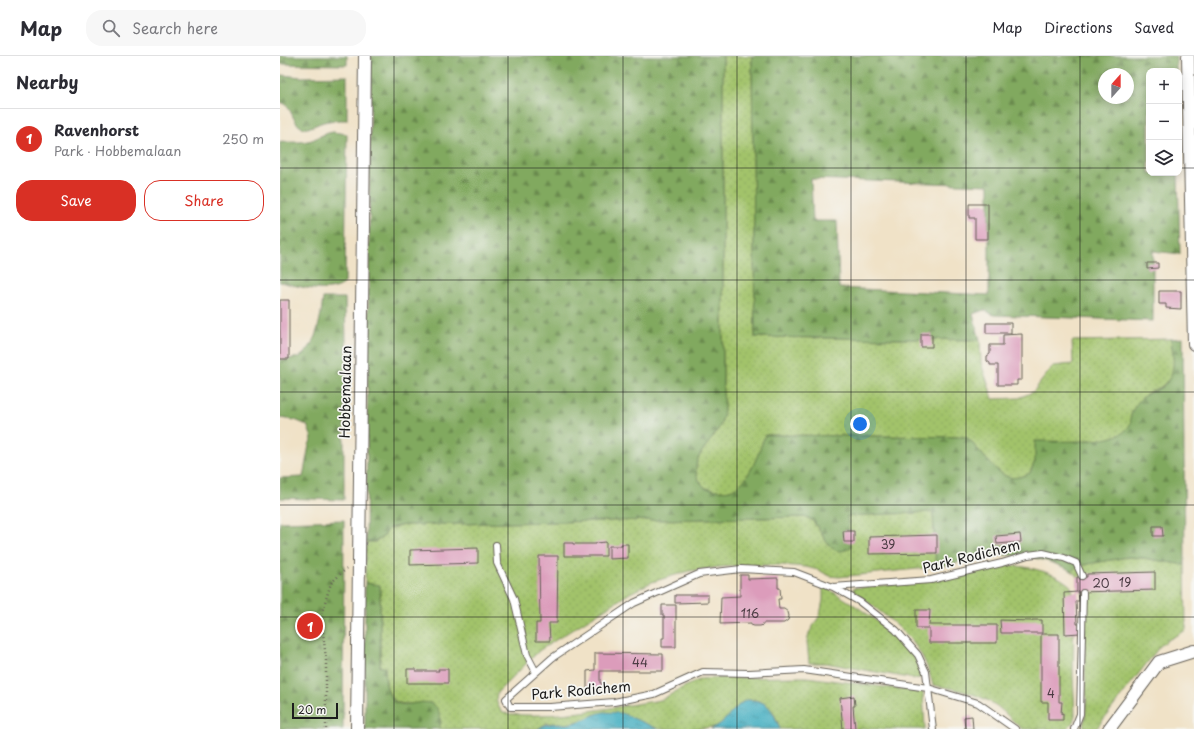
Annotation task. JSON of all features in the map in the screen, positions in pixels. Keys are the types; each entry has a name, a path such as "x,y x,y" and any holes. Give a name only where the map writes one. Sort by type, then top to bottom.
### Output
{"street":[{"name":"Hobbemalaan","path":"357,729 365,56"},
{"path":"1188,56 1194,344"},
{"path":"1109,729 1159,662 1194,651"}],"lane":[{"path":"496,545 497,563 514,599 527,654 536,672"},
{"name":"Park Rodichem","path":"833,587 931,580 1002,563 1028,554 1043,553 1064,558 1076,563 1082,576"},
{"name":"Park Rodichem","path":"933,729 928,688 926,672 918,655 896,630 860,602 833,587 794,572 742,569 699,574 634,603 552,658 506,699 510,707 550,707 620,700 654,694 703,672 749,673 804,670 928,688 978,703 1015,729"},
{"path":"1074,729 1080,714 1083,593"}],"path":[{"path":"326,729 326,659 321,615 331,583 358,558"}],"green space":[{"path":"280,56 347,56 347,65 280,64"},
{"path":"371,56 723,56 724,408 718,430 699,456 697,463 696,470 698,478 705,488 724,491 737,487 753,466 765,435 967,437 1003,475 1011,478 1022,476 1030,473 1035,461 1035,441 1096,440 1118,435 1125,431 1131,423 1132,412 1138,402 1145,395 1157,390 1167,382 1172,371 1173,364 1171,339 1183,338 1185,565 1128,557 1077,566 1072,571 1040,559 1006,555 979,558 936,567 933,512 847,516 851,547 838,551 829,545 814,522 806,517 404,525 389,528 385,535 380,539 366,542"},
{"path":"723,56 752,56 755,337 980,340 981,363 993,399 1019,398 1033,392 1053,366 1073,364 1072,341 1171,339 1174,364 1171,377 1161,387 1147,393 1132,412 1131,424 1124,433 1107,439 1085,440 1035,461 1030,473 1019,477 1014,478 1003,475 986,459 967,437 766,435 753,466 737,487 724,491 705,488 698,478 696,470 697,463 699,456 718,430 724,408"},
{"path":"752,56 1176,56 1176,68 1146,68 1146,176 1178,176 1180,254 1153,251 1153,321 994,315 984,310 973,314 980,340 755,337","holes":["811,179 989,185 989,295 839,288 837,221 813,221"]},
{"path":"280,75 302,77 347,76 347,120 327,121 307,128 300,126 287,106 280,102"},
{"path":"333,132 347,134 345,283 339,287 331,289 314,289 280,282 280,142 308,141"},
{"path":"323,298 345,298 347,384 344,398 344,500 280,498 280,478 303,477 309,445 312,438 307,425 295,420 280,418 280,358 289,359 299,357 305,353 314,339 317,330"},
{"path":"933,512 936,567 839,577 830,576 818,570 806,567 783,565 748,565 689,571 652,582 630,593 540,650 497,693 496,696 497,704 503,713 521,715 559,714 599,710 655,701 663,699 701,679 806,677 923,692 925,729 780,729 773,712 765,704 756,700 751,700 741,703 726,720 718,726 707,728 660,729 648,725 578,721 569,724 547,723 538,729 439,729 441,722 429,703 402,703 392,698 387,688 385,668 380,668 380,586 365,583 366,542 375,542 381,539 389,529 404,525 806,517 813,521 829,546 851,547 847,516"},
{"path":"344,520 343,729 280,729 280,522"},
{"path":"1128,557 1185,565 1186,630 1160,646 1096,729 1090,729 1083,726 1086,711 1086,592 1081,581 1072,571 1077,566"},
{"path":"1000,565 1026,567 1053,575 1069,584 1072,589 1074,597 1073,676 1075,715 1073,722 1066,729 1022,729 997,706 982,698 966,692 933,685 924,659 916,646 891,620 854,591 853,588 913,583"},
{"path":"365,583 380,585 380,667 385,667 385,680 388,693 393,700 398,703 409,704 421,702 432,704 437,708 439,713 439,729 365,729"},
{"path":"823,587 849,601 899,640 912,654 919,667 920,678 915,679 826,663 809,663 807,641 809,633 820,615 823,600"}],"water":[{"path":"746,700 754,700 769,707 775,716 780,729 711,729 722,723 741,703"},
{"path":"604,712 621,713 658,729 538,729 549,724 573,723"}],"building":[{"path":"969,204 988,204 988,239 975,239 975,218 969,218"},
{"path":"1147,263 1158,263 1158,268 1147,269"},
{"path":"1159,291 1181,291 1181,309 1166,308 1166,304 1159,304"},
{"path":"280,300 289,300 289,359 280,359"},
{"path":"986,323 1011,323 1011,333 986,333"},
{"path":"921,334 932,334 932,347 921,347"},
{"path":"1022,334 1022,380 1017,380 1017,385 998,385 998,365 990,365 987,361 987,356 990,354 990,345 1003,345 1003,335"},
{"path":"1153,526 1162,526 1163,536 1153,536"},
{"path":"843,531 854,531 854,542 844,542"},
{"path":"1020,534 1021,542 997,544 996,536"},
{"path":"937,535 937,553 869,554 869,537"},
{"path":"606,542 606,556 564,556 564,543 596,544"},
{"path":"621,544 628,544 628,558 609,559 609,546 621,546"},
{"path":"478,548 478,563 410,565 410,550"},
{"path":"539,556 558,556 557,623 549,623 550,641 536,641 536,623 540,623"},
{"path":"1155,572 1155,590 1078,592 1079,601 1076,601 1077,624 1079,624 1080,633 1065,634 1064,593 1077,592 1077,577 1087,577 1087,574"},
{"path":"740,575 748,575 748,579 778,578 778,588 780,588 781,599 778,599 779,609 784,609 788,612 788,620 784,623 763,623 763,625 760,626 751,625 751,623 720,624 721,597 740,596"},
{"path":"675,595 708,595 708,602 675,603"},
{"path":"662,605 676,605 676,647 662,647 662,638 664,638 664,615 662,615"},
{"path":"916,610 930,610 929,625 997,625 997,643 929,643 929,628 916,628"},
{"path":"1000,620 1042,620 1042,633 1001,633"},
{"path":"1041,634 1059,634 1059,702 1062,702 1061,714 1063,713 1063,720 1048,720 1048,702 1041,702"},
{"path":"595,653 663,654 663,671 600,671 600,683 602,683 602,689 587,689 587,671 595,670"},
{"path":"407,669 416,669 416,671 439,671 438,669 448,669 448,683 407,683"},
{"path":"854,696 855,706 853,706 855,729 843,729 840,698"},
{"path":"972,716 973,729 965,729 964,717"}],"place":[{"name":"Ravenhorst","path":"310,626"}]}
